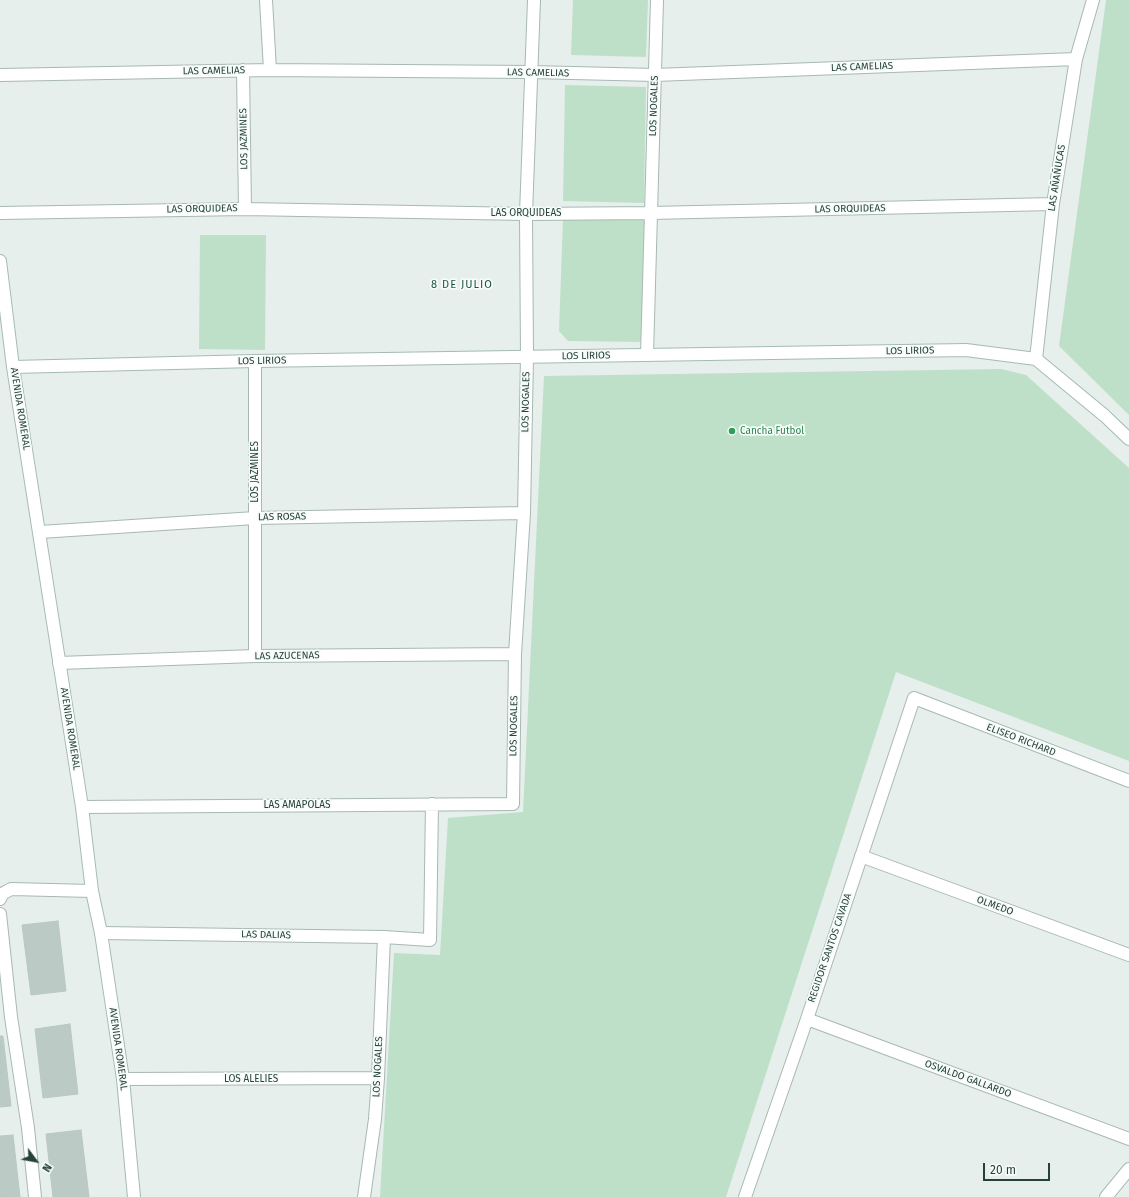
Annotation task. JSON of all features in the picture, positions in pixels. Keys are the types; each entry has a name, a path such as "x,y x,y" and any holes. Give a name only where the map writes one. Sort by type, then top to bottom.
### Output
{"street":[{"path":"266,0 270,70"},
{"name":"LOS NOGALES","path":"513,804 515,654 524,513 527,357 526,214 534,0"},
{"name":"LOS NOGALES","path":"647,355 657,0"},
{"name":"LAS AÑAÑUCAS","path":"1036,359 1052,204 1076,59 1093,0"},
{"name":"LAS CAMELIAS","path":"0,74 270,70 531,72 655,75 1076,59"},
{"name":"LOS JAZMINES","path":"244,70 245,209"},
{"name":"LAS ORQUIDEAS","path":"0,213 245,209 526,214 651,213 1052,204"},
{"name":"AVENIDA ROMERAL","path":"0,261 13,367 82,807 92,891 101,933 123,1079 134,1197"},
{"name":"LOS LIRIOS","path":"13,367 255,361 966,350 1036,359"},
{"path":"1036,359 1105,416 1129,439"},
{"name":"LOS JAZMINES","path":"255,361 255,656"},
{"name":"LAS ROSAS","path":"40,532 254,518 524,513"},
{"name":"LAS AZUCENAS","path":"59,663 255,656 515,654"},
{"name":"ELISEO RICHARD","path":"914,698 1129,781"},
{"name":"REGIDOR SANTOS CAVADA","path":"745,1197 807,1019 914,698"},
{"name":"LAS DALIAS","path":"101,933 384,937 430,940 432,804"},
{"name":"LAS AMAPOLAS","path":"82,807 513,804"},
{"name":"OLMEDO","path":"861,856 1129,955"},
{"path":"0,899 2,894 11,889 92,891"},
{"path":"0,914 11,1017 28,1128 35,1197"},
{"name":"LOS NOGALES","path":"364,1197 375,1119 384,937"},
{"name":"OSVALDO GALLARDO","path":"807,1019 1129,1139"},
{"name":"LOS ALELIES","path":"123,1079 378,1078"},
{"path":"1106,1197 1129,1169"}],"green space":[{"path":"573,0 648,0 646,57 571,55"},
{"path":"1106,0 1129,0 1129,415 1059,346"},
{"path":"565,85 646,87 644,203 563,201"},
{"path":"563,218 646,220 642,342 568,341 559,331"},
{"path":"200,235 266,235 265,350 199,349"},
{"path":"1001,369 1026,375 1129,468 1129,761 896,672 726,1197 380,1197 394,953 440,955 448,818 523,812 544,376"}],"building":[{"path":"58,921 66,991 31,995 22,925"},
{"path":"70,1024 78,1094 43,1098 35,1029"},
{"path":"0,1036 3,1036 11,1106 0,1107"},
{"path":"81,1130 89,1197 53,1197 46,1134"},
{"path":"13,1135 20,1197 0,1197 0,1136"}],"place":[{"name":"Cancha Futbol","path":"732,431"}],"district":[{"name":"8 DE JULIO","path":"462,285"}]}
